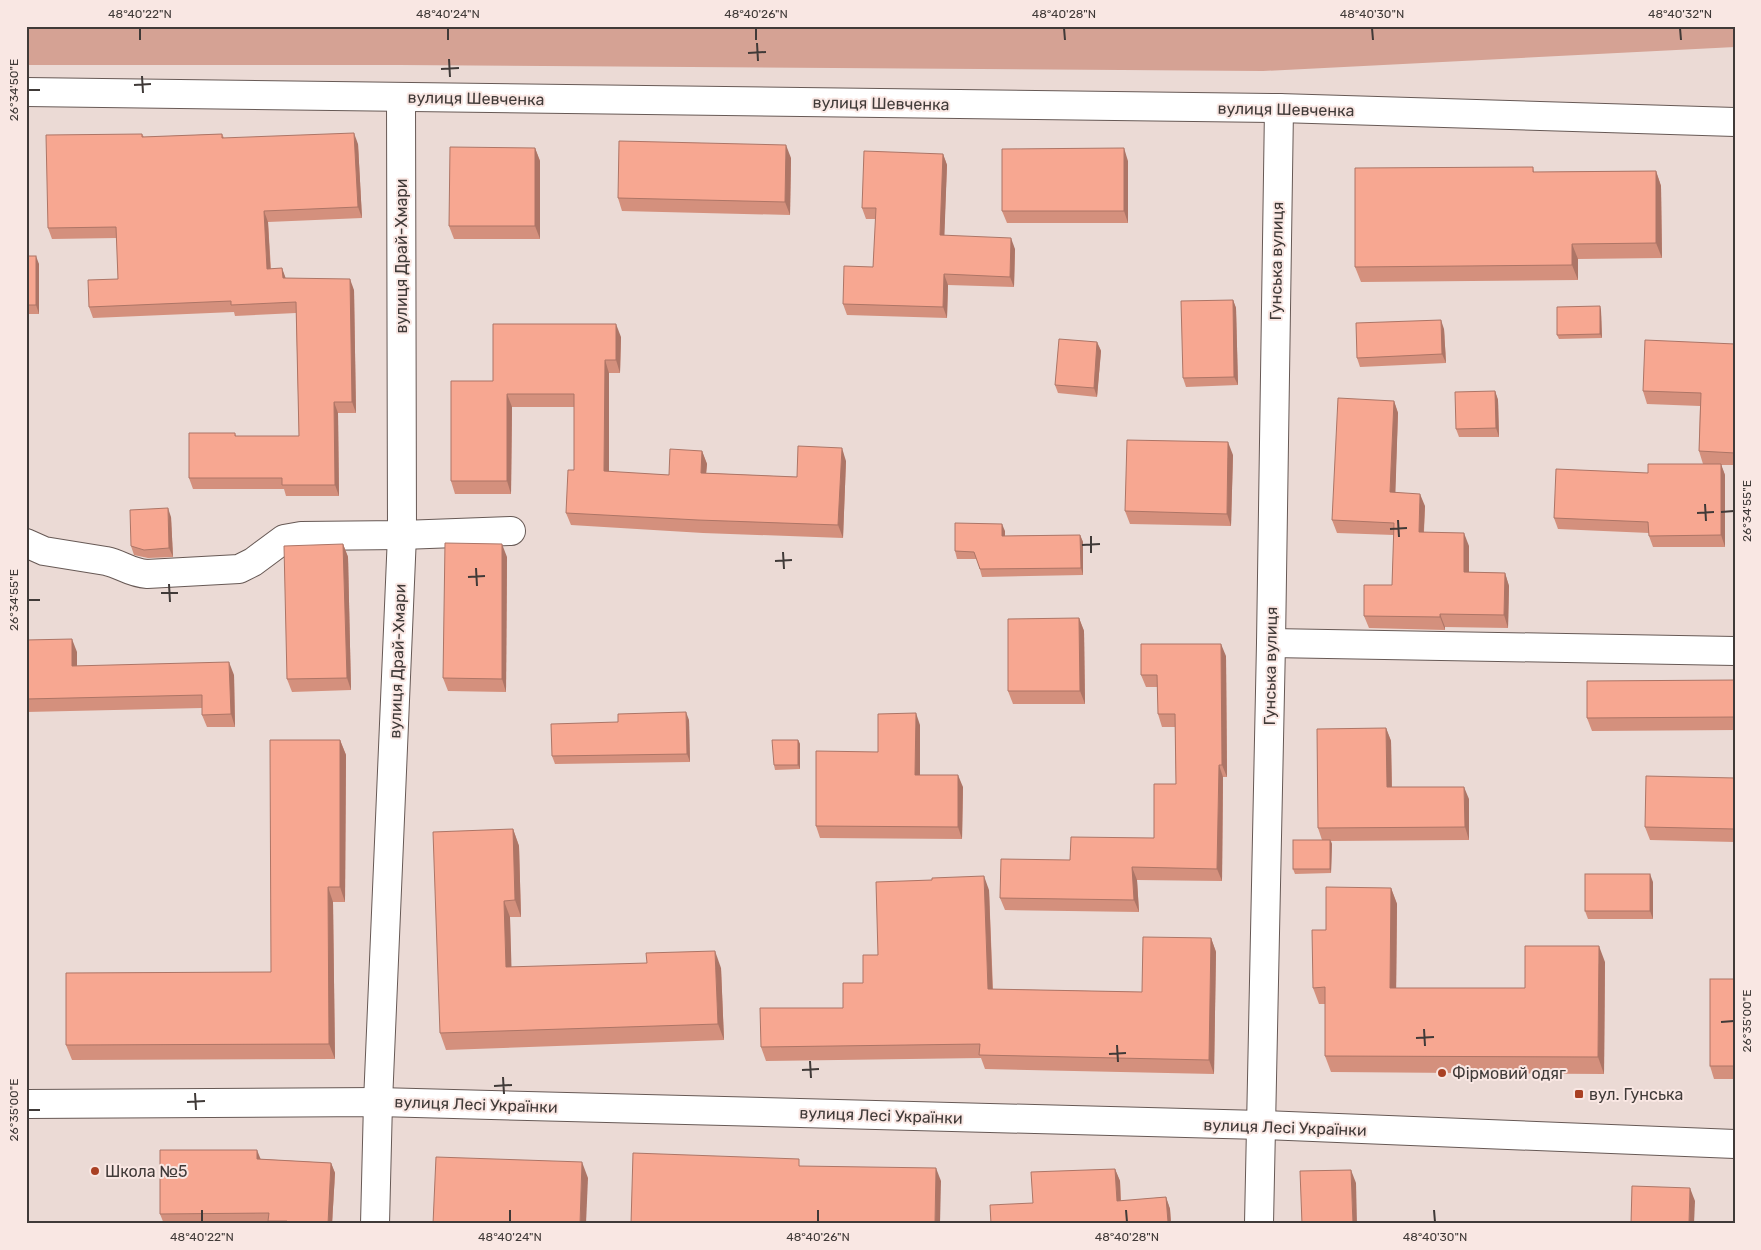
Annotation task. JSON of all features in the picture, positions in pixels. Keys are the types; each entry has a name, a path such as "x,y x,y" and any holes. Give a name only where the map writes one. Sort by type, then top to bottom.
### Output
{"street":[{"name":"вулиця Шевченка","path":"26,92 1279,108 1735,122"},
{"name":"вулиця Драй-Хмари","path":"375,1224 378,1102 402,535 401,97"},
{"name":"Гунська вулиця","path":"1259,1224 1271,643 1279,108"},
{"path":"26,543 44,551 106,560 132,572 147,574 238,569 253,562 284,539 292,537 511,531"},
{"path":"1271,643 1735,651"},
{"name":"вулиця Лесі Українки","path":"26,1104 378,1102 1261,1125 1735,1144"}],"shaded area":[{"path":"26,26 1735,26 1735,47 1263,71 399,65 26,65"}],"building":[{"path":"354,133 358,207 264,211 267,269 282,268 283,278 350,279 352,402 334,402 335,485 282,485 282,478 189,478 189,433 235,433 235,436 299,436 296,302 231,305 231,301 89,307 88,280 118,279 116,227 48,228 46,135 142,134 142,137 222,134 222,138"},
{"path":"619,141 786,145 785,202 618,198"},
{"path":"450,147 535,148 535,226 449,226"},
{"path":"1124,148 1124,211 1002,211 1002,149"},
{"path":"864,151 943,154 940,235 1011,238 1010,277 944,274 943,307 843,304 844,266 873,267 876,208 862,208"},
{"path":"1533,167 1533,172 1656,171 1656,243 1572,244 1572,265 1355,267 1355,168"},
{"path":"26,256 36,256 36,305 26,305"},
{"path":"1233,300 1234,377 1183,378 1181,301"},
{"path":"1600,306 1600,334 1557,335 1557,307"},
{"path":"1441,320 1442,354 1357,358 1356,323"},
{"path":"493,324 616,324 616,360 605,360 604,471 669,475 670,449 702,451 701,473 797,477 798,446 842,448 838,525 566,513 568,470 574,470 574,394 507,394 507,481 451,481 451,381 493,381"},
{"path":"1059,339 1097,342 1094,388 1055,385"},
{"path":"1645,340 1735,344 1735,453 1699,451 1701,393 1643,391"},
{"path":"1495,391 1496,428 1456,429 1455,392"},
{"path":"1338,398 1394,401 1390,492 1420,494 1419,532 1464,533 1464,572 1505,573 1504,615 1440,614 1440,617 1364,616 1364,585 1392,585 1394,523 1332,520"},
{"path":"1127,440 1228,442 1227,514 1125,511"},
{"path":"1648,464 1721,464 1721,535 1649,536 1648,522 1554,518 1556,469 1648,473"},
{"path":"168,508 169,548 144,550 131,546 130,510"},
{"path":"955,523 1002,524 1002,536 1080,535 1081,568 980,569 974,552 955,551"},
{"path":"445,543 502,544 502,679 443,678"},
{"path":"343,544 347,678 287,679 284,546"},
{"path":"1079,618 1080,691 1008,691 1008,619"},
{"path":"72,639 72,666 229,662 231,714 202,715 202,695 26,699 26,640"},
{"path":"1141,644 1221,644 1222,765 1219,765 1217,869 1132,867 1134,900 1000,898 1001,859 1070,860 1071,837 1154,838 1154,784 1176,784 1175,714 1158,714 1157,675 1141,675"},
{"path":"1735,680 1735,717 1587,718 1587,681"},
{"path":"686,712 687,754 552,756 551,724 618,722 618,714"},
{"path":"916,713 915,775 958,775 958,827 816,826 816,751 878,752 878,714"},
{"path":"1386,728 1387,787 1464,787 1465,827 1318,828 1317,729"},
{"path":"270,740 340,740 340,887 328,887 329,1044 66,1045 66,973 271,972"},
{"path":"772,740 798,740 798,765 774,765"},
{"path":"1646,776 1735,778 1735,829 1645,827"},
{"path":"513,829 515,900 504,901 506,967 647,963 646,953 715,951 718,1024 440,1033 433,832"},
{"path":"1293,840 1330,840 1330,869 1293,869"},
{"path":"1585,874 1650,874 1650,911 1585,911"},
{"path":"984,876 988,989 1142,992 1143,937 1211,938 1209,1060 979,1055 980,1044 761,1047 760,1008 843,1008 843,983 863,983 863,955 878,955 876,882"},
{"path":"1326,887 1391,888 1390,988 1525,988 1525,946 1599,946 1598,1057 1325,1056 1325,987 1313,988 1312,930 1326,930"},
{"path":"1710,979 1735,979 1735,1066 1710,1066"},
{"path":"160,1150 257,1150 257,1159 331,1163 328,1224 287,1224 287,1221 268,1221 269,1213 160,1214"},
{"path":"633,1153 799,1159 799,1166 936,1168 935,1224 631,1224"},
{"path":"436,1157 582,1162 580,1224 433,1224"},
{"path":"1115,1169 1117,1201 1166,1197 1168,1222 1148,1224 991,1224 990,1205 1033,1203 1031,1172"},
{"path":"1351,1170 1353,1224 1302,1224 1300,1171"},
{"path":"1632,1186 1690,1188 1689,1224 1631,1224"}],"place":[{"name":"Фірмовий одяг","path":"1442,1073"},
{"name":"вул. Гунська","path":"1579,1094"},
{"name":"Школа №5","path":"95,1171"}]}
